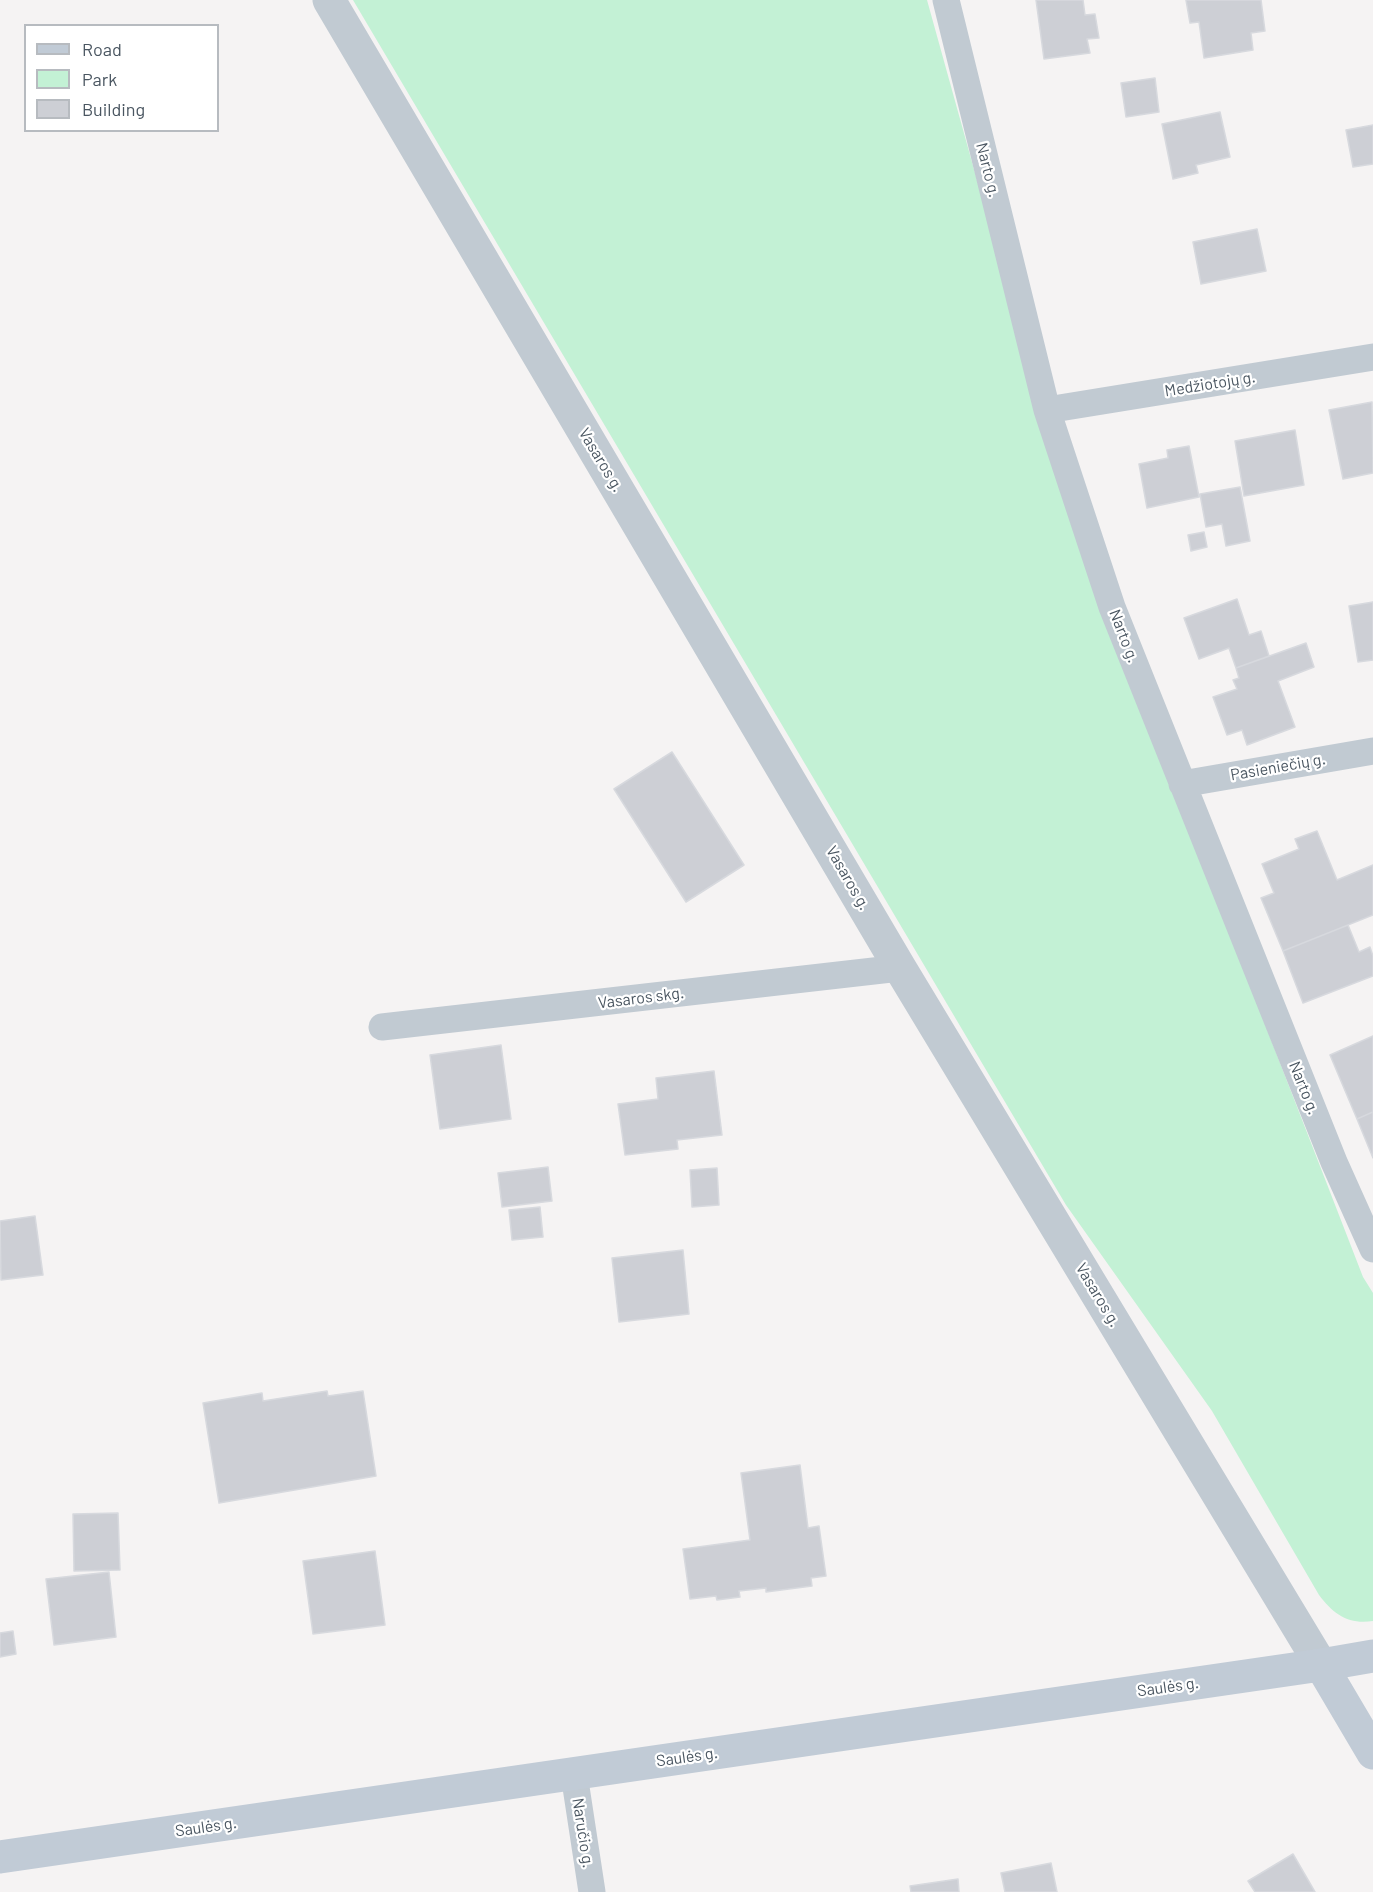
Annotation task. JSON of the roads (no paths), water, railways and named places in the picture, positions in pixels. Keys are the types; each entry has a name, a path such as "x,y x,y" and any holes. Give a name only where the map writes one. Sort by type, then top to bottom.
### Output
{"main road":[{"name":"Saulės g.","path":"0,1857 1373,1656"},
{"name":"Vasaros g.","path":"1321,1665 1373,1753"}],"street":[{"name":"Vasaros g.","path":"329,0 900,968 1321,1665"},
{"name":"Narto g.","path":"946,0 1047,410 1112,607 1334,1162 1373,1249"},
{"name":"Medžiotojų g.","path":"1047,410 1373,357"},
{"name":"Pasieniečių g.","path":"1182,784 1373,751"},
{"name":"Vasaros skg.","path":"382,1027 900,968"},
{"name":"Naručio g.","path":"574,1774 592,1892"}]}
